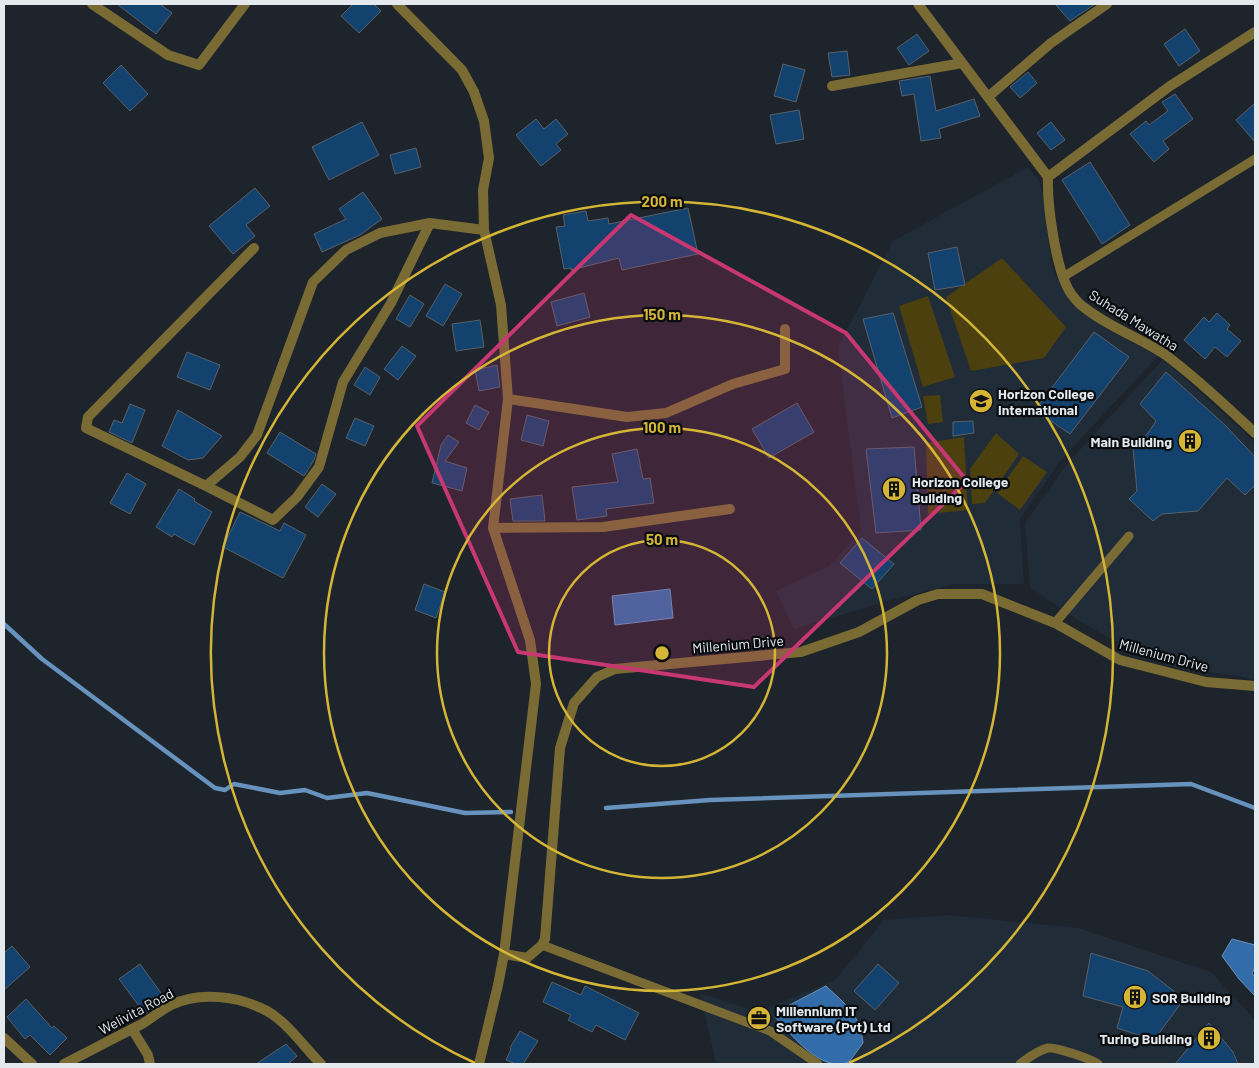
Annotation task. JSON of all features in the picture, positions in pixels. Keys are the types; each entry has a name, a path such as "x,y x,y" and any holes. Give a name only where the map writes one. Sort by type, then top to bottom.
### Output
{"street":[{"path":"92,4 168,55 199,65 245,4"},
{"path":"397,4 462,70 474,92 484,121 489,158 483,190 484,230 501,305 508,399 493,528 530,640 536,684 504,954 479,1064"},
{"path":"918,4 1048,177 1170,86 1255,32"},
{"path":"988,97 1051,42 1107,4"},
{"path":"832,86 962,63"},
{"name":"Suhada Mawatha","path":"1048,177 1048,195 1052,224 1063,277 1071,294 1085,308 1106,322 1142,340 1166,356 1199,382 1255,433"},
{"path":"206,486 240,457 257,434 313,282 346,250 380,233 430,223 484,230"},
{"path":"254,248 88,417 86,428 272,520 296,497 319,467 343,382 392,303 430,223"},
{"path":"508,399 627,417 666,413 733,384 785,369 785,329"},
{"path":"493,528 603,527 730,510"},
{"name":"Millenium Drive","path":"542,945 546,930 560,748 574,703 597,677 615,669 801,652 859,632 918,600 938,594 982,594 1054,623 1120,660 1206,682 1255,686"},
{"path":"504,954 528,958 542,945"},
{"name":"Welivita Road","path":"64,1064 132,1029 171,1005 193,998 225,998 248,1002 268,1011 284,1024 321,1064"},
{"path":"132,1029 148,1055 150,1064"},
{"path":"4,1038 32,1064"}],"lane":[{"path":"1063,277 1255,159"},
{"path":"1054,623 1128,536"},
{"path":"542,945 770,1031 818,1064"},
{"path":"1020,1064 1030,1056 1049,1048 1090,1058 1098,1064"}],"highlighted area":[{"path":"631,215 846,333 967,481 754,687 518,652 417,426"}],"shaded area":[{"name":"Horizon College International","path":"1028,167 1040,182 1045,203 1051,263 1062,289 1073,305 1110,331 1158,356 1060,461 1020,519 1024,584 955,584 884,602 794,629 776,591 829,566 861,530 838,347 893,241"},
{"path":"1002,258 1066,327 1044,358 971,371 946,297"},
{"path":"928,296 955,377 923,387 899,306"},
{"path":"1163,359 1255,443 1255,679 1174,667 1143,656 1077,620 1030,587 1025,523 1066,465"},
{"path":"940,395 943,422 928,424 923,396"},
{"path":"996,433 1019,454 985,503 972,504 970,469"},
{"path":"964,437 968,510 928,514 926,443"},
{"path":"1023,456 1047,472 1020,510 997,493"},
{"path":"948,915 1078,928 1211,972 1255,1020 1255,1064 716,1064 700,993 757,1012 835,980 884,920"}],"water":[{"path":"670,589 673,618 615,625 612,596"},
{"path":"1232,939 1255,945 1255,967 1252,974 1255,976 1255,996 1239,979 1222,956"},
{"path":"826,986 851,1011 859,1025 863,1043 849,1062 838,1064 820,1059 795,1039 775,1017 778,1011"}],"building":[{"path":"117,4 160,4 172,13 156,34"},
{"path":"353,4 374,4 381,11 359,33 341,16"},
{"path":"1055,4 1095,4 1070,21"},
{"path":"1185,29 1200,51 1179,66 1164,44"},
{"path":"917,34 929,51 909,65 897,48"},
{"path":"847,51 850,75 832,77 828,53"},
{"path":"783,64 805,70 796,102 774,96"},
{"path":"121,65 148,94 130,111 103,83"},
{"path":"1028,72 1037,83 1020,98 1010,87"},
{"path":"930,76 936,111 974,99 980,116 939,129 941,138 921,141 914,94 902,96 899,81"},
{"path":"1175,94 1193,119 1163,141 1169,149 1154,162 1130,134 1146,121 1149,125 1168,111 1162,102"},
{"path":"1255,103 1255,142 1236,120"},
{"path":"799,110 804,139 776,144 770,115"},
{"path":"536,119 544,129 556,119 568,134 556,144 561,150 541,166 516,135"},
{"path":"362,122 379,155 329,180 312,147"},
{"path":"1051,122 1065,140 1051,150 1037,133"},
{"path":"416,148 421,167 395,174 390,155"},
{"path":"1090,162 1130,225 1102,244 1062,180"},
{"path":"255,188 270,206 246,225 255,236 233,254 209,226"},
{"path":"363,192 382,219 360,235 322,252 314,234 346,219 339,209"},
{"path":"688,208 698,254 622,270 619,258 571,270 571,268 564,269 556,227 565,226 563,215 586,211 588,221 608,218 609,224"},
{"path":"957,247 965,285 935,290 928,253"},
{"path":"445,284 462,294 443,326 426,316"},
{"path":"584,293 590,317 557,326 551,302"},
{"path":"410,295 424,304 410,327 396,319"},
{"path":"893,313 922,407 892,418 863,319"},
{"path":"1217,313 1230,325 1227,329 1241,341 1227,357 1215,347 1205,359 1184,340 1204,317 1209,322"},
{"path":"480,320 484,347 456,351 452,324"},
{"path":"1094,332 1129,357 1070,434 1035,410"},
{"path":"402,346 416,356 398,380 384,369"},
{"path":"187,352 220,365 210,390 177,377"},
{"path":"497,365 500,387 479,391 475,370"},
{"path":"365,367 380,377 370,395 354,385"},
{"name":"Main Building","path":"1166,372 1225,425 1255,457 1255,485 1245,495 1227,478 1198,511 1162,514 1153,521 1129,499 1137,491 1133,448 1148,433 1156,421 1140,404"},
{"path":"797,403 814,432 769,458 752,429"},
{"path":"130,404 145,410 132,443 109,432 114,420 122,423"},
{"path":"475,405 489,412 479,430 466,423"},
{"path":"178,410 222,436 203,458 188,460 162,446"},
{"path":"527,415 549,421 543,446 521,440"},
{"path":"355,418 374,426 365,446 346,438"},
{"path":"973,421 974,433 953,436 953,422"},
{"path":"280,432 316,454 304,476 267,453"},
{"path":"448,435 459,442 445,461 467,468 462,491 432,483 441,445"},
{"name":"Horizon College Building","path":"914,447 921,530 876,533 866,449"},
{"path":"637,449 643,479 650,478 654,503 606,509 607,516 577,520 572,487 618,482 612,454"},
{"path":"127,473 146,484 130,514 110,503"},
{"path":"322,484 336,494 318,517 305,507"},
{"path":"179,489 212,512 194,545 174,534 172,537 156,527"},
{"path":"542,495 545,521 513,521 510,499"},
{"path":"240,512 280,531 284,523 306,535 283,578 223,547"},
{"path":"862,538 894,564 872,589 840,563"},
{"path":"424,584 445,592 436,618 415,610"},
{"path":"12,946 30,967 4,990 4,953"},
{"name":"SOR Building","path":"1091,953 1148,971 1184,999 1154,1040 1117,1028 1123,1007 1083,996"},
{"path":"140,964 166,1000 145,1014 119,979"},
{"path":"878,964 899,983 875,1010 854,991"},
{"path":"552,982 581,995 585,986 639,1013 625,1040 596,1025 592,1032 568,1020 571,1015 543,1002"},
{"path":"26,999 52,1028 54,1026 67,1038 50,1055 30,1035 25,1039 7,1017"},
{"name":"Turing Building","path":"1209,1023 1233,1052 1238,1064 1175,1064"},
{"path":"520,1031 538,1041 523,1064 516,1064 506,1060 510,1048"},
{"path":"286,1044 297,1056 288,1064 256,1064"}],"waterway":[{"path":"4,624 42,659 215,788 225,790 234,784 280,793 305,790 327,798 367,793 465,813 511,812"},
{"path":"606,808 710,800 1191,784 1255,808"}],"place":[{"name":"Horizon College International","path":"981,401"},
{"name":"Main Building","path":"1190,441"},
{"name":"Horizon College Building","path":"894,489"},
{"name":"SOR Building","path":"1135,997"},
{"name":"Millennium IT Software (Pvt) Ltd","path":"759,1018"},
{"name":"Turing Building","path":"1209,1038"}]}
